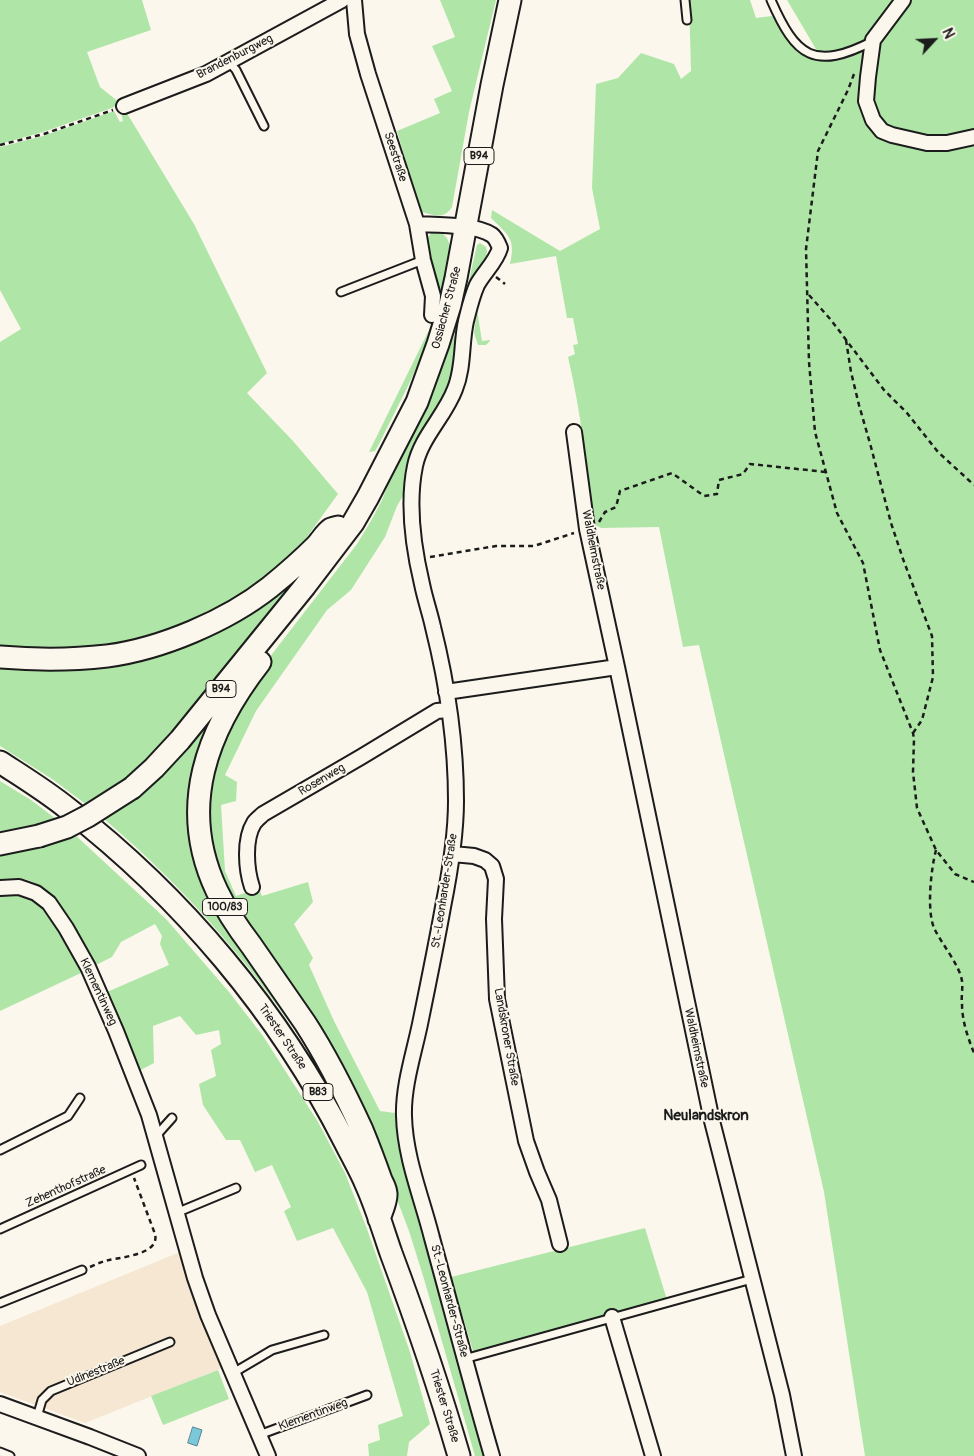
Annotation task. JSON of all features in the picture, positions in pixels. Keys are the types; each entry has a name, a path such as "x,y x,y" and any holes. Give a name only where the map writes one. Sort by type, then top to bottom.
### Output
{"main road":[{"name":"Ossiacher Straße","path":"305,586 352,523 368,497 417,402 438,344 450,305 510,0"},
{"path":"0,657 61,659 107,656 142,648 188,633 224,617 262,593 293,569 331,529 352,523"},
{"name":"B94","path":"0,844 39,836 67,827 132,788 180,740 305,586"},
{"name":"100/83","path":"305,586 306,603 239,691 223,718 208,751 201,782 198,812 200,834 205,859 216,890 230,916 306,1024 330,1064 349,1103 374,1158 387,1195 379,1219"},
{"name":"Triester Straße","path":"0,762 68,808 147,878 225,960 293,1051 326,1105 366,1184 421,1333 459,1456"}],"street":[{"name":"Brandenburgweg","path":"124,106 206,74 342,0"},
{"name":"Seestraße","path":"354,0 357,34 368,74 417,224 422,260 433,296 432,315"},
{"path":"903,0 873,40 866,100 873,120 882,130 892,135 926,143 947,143 974,137"},
{"name":"St.-Leonharder-Straße","path":"417,224 466,227 485,231 494,235 500,248 498,255 477,285 466,323 457,386 446,409 422,446 415,465 411,495 412,530 416,560 433,626 446,692 456,802 453,854 436,950 406,1090 403,1115 406,1142 414,1177 492,1456"},
{"name":"Waldheimstraße","path":"574,432 587,529 618,667 712,1121 782,1395 794,1456"},
{"path":"446,692 618,667"},
{"name":"Rosenweg","path":"252,887 246,857 254,823 263,814 436,711 448,710"},
{"name":"Landskroner Straße","path":"453,854 474,856 485,860 492,866 496,879 494,919 497,999 526,1142 548,1200 560,1244"},
{"name":"Klementinweg","path":"0,888 19,887 36,893 49,903 66,928 88,968 116,1031 149,1115 195,1278 208,1315 268,1456"},
{"path":"612,1317 654,1456"},
{"path":"0,1404 138,1456"}],"lane":[{"path":"685,0 687,20"},
{"path":"771,0 791,38 802,50 817,56 831,57 852,51 873,40"},
{"path":"229,62 236,70 264,126"},
{"path":"341,292 422,260"},
{"path":"0,1150 68,1116 80,1098"},
{"path":"155,1138 172,1118"},
{"name":"Zehenthofstraße","path":"0,1229 141,1166"},
{"path":"176,1213 236,1188"},
{"path":"0,1303 82,1270"},
{"path":"464,1359 752,1279"},
{"path":"233,1373 272,1350 324,1335"},
{"name":"Udinestraße","path":"37,1417 42,1400 51,1391 170,1342"},
{"name":"Klementinweg","path":"259,1435 367,1395"},
{"path":"0,1452 10,1456"}],"path":[{"path":"855,72 818,151 806,249 808,362 815,432 837,512 863,564 880,650 913,733 913,772 917,808 936,850 955,874 974,882"},
{"path":"0,145 44,134 124,106"},
{"path":"808,294 831,320 884,390 907,413 938,452 974,485"},
{"path":"846,340 851,372 891,523 902,559 932,636 933,677 922,720 913,733"},
{"path":"416,560 496,546 534,546 587,529 599,523 605,512 616,507 620,491 672,474 704,496 717,494 719,480 743,474 750,464 826,472"},
{"path":"936,850 932,865 930,912 934,928 962,980 962,1007 968,1038 974,1053"},
{"path":"82,1270 108,1260 126,1257 150,1248 157,1239 130,1170"}],"shaded area":[{"path":"180,1252 222,1368 85,1423 0,1392 0,1326"}],"green space":[{"path":"0,0 142,0 151,30 87,52 100,87 120,103 112,108 43,132 0,144"},
{"path":"440,0 496,0 469,112 452,207 446,214 438,215 422,212 419,206 397,131 440,113 434,99 452,91 432,46 455,37"},
{"path":"689,0 750,0 756,18 772,16 799,51 806,56 823,61 787,0 974,0 974,1456 865,1456 824,1192 699,645 683,647 659,527 601,528 593,524 580,419 568,357 575,354 573,345 578,344 573,318 567,318 556,256 510,264 512,248 509,238 491,218 492,210 560,251 600,229 592,188 596,84 618,78 641,53 674,64 681,79 691,71"},
{"path":"125,110 194,224 267,373 247,393 293,441 338,494 299,548 271,580 169,635 95,651 0,649 0,342 21,329 0,290 0,147 43,136 114,111 120,122 123,121 121,113"},
{"path":"431,233 443,234 447,238 450,245 450,256 447,280 432,332 378,446 375,451 369,452 429,330 439,297 425,242"},
{"path":"480,243 486,247 486,258 472,284 463,307 477,245"},
{"path":"477,310 482,341 490,340 486,345 478,345 474,333"},
{"path":"457,331 454,373 449,389 409,456 404,494 397,506 385,537 351,590 327,610 256,711 225,775 237,782 236,801 221,805 225,871 236,896 259,888 262,896 308,882 313,902 294,924 313,958 309,965 334,1021 380,1111 395,1113 406,1169 485,1456 475,1456 424,1279 409,1231 390,1181 242,921 212,858 206,792 216,745 269,658 357,544 372,519 382,500 394,469 411,437 429,397 442,360"},
{"path":"298,573 302,576 194,710 140,769 87,805 52,779 0,746 0,663 108,661"},
{"path":"214,714 195,844 303,1031 321,1070 274,1001 222,936 165,875 104,819 125,805"},
{"path":"0,781 31,800 56,819 24,830 0,834"},
{"path":"74,834 166,919 229,992 263,1036 318,1122 345,1173 367,1229 410,1352 430,1424 409,1442 407,1456 369,1456 368,1444 380,1440 378,1425 403,1416 367,1292 333,1228 297,1241 284,1211 291,1207 272,1165 255,1172 240,1140 226,1140 203,1105 199,1084 216,1076 211,1050 221,1044 219,1030 196,1035 180,1016 153,1026 154,1063 139,1071 107,992 169,965 160,944 162,936 155,924 121,942 112,957 96,965 75,928 46,891 35,883 24,879 0,881 0,854 38,846"},
{"path":"0,893 24,894 33,898 42,906 66,939 83,972 0,1011"},
{"path":"645,1228 667,1300 477,1352 473,1351 451,1277"},
{"path":"218,1370 229,1399 163,1425 151,1396"}],"water":[{"path":"193,1427 202,1430 197,1446 188,1443"}],"district":[{"name":"Neulandskron","path":"706,1116"}]}
